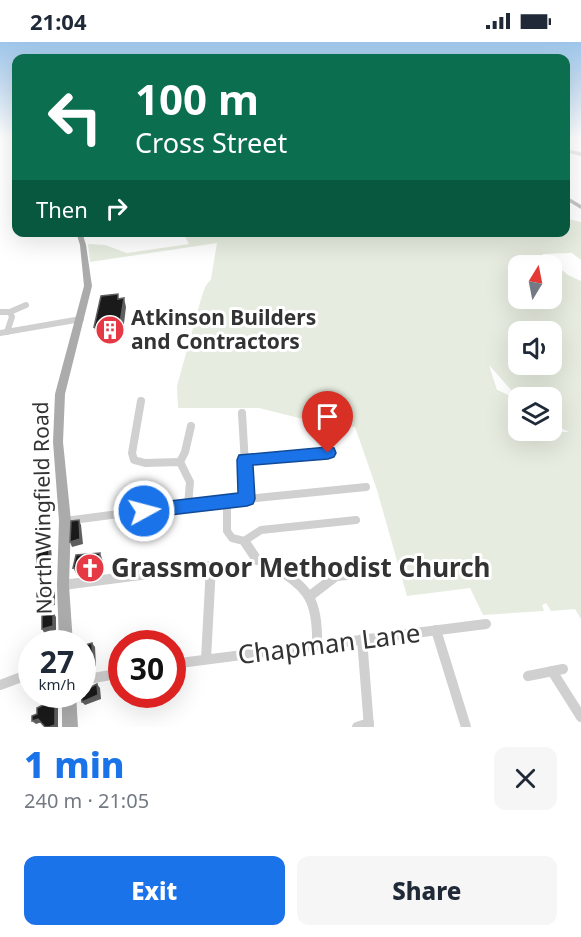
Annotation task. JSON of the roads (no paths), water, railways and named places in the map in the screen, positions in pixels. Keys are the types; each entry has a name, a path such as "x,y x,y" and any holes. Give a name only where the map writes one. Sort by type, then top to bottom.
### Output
{"main road":[{"name":"North Wingfield Road","path":"65,630 63,585 65,521 58,442 60,394 88,286 81,237"},
{"path":"69,708 70,727"}],"street":[{"path":"0,312 9,312 26,305"},
{"path":"4,332 12,316 9,312"},
{"path":"4,332 81,319"},
{"path":"141,401 132,453 134,460 141,463 169,460 180,462 189,473 192,487 188,505"},
{"path":"242,413 247,499"},
{"path":"180,462 185,452 191,426"},
{"path":"245,460 328,453"},
{"path":"65,521 188,505 366,487"},
{"path":"227,501 227,531 232,538 243,541 257,560"},
{"path":"243,541 261,530 356,520"},
{"path":"63,585 211,566 206,659"},
{"path":"272,566 300,583 315,602 319,617 317,644"},
{"path":"310,596 336,576 369,573"},
{"name":"Chapman Lane","path":"186,662 486,624"},
{"path":"436,630 466,727"},
{"path":"362,639 365,726"},
{"path":"528,676 557,670 581,717"},
{"path":"0,685 18,678"}],"place":[{"name":"Atkinson Builders and Contractors","path":"110,330"},
{"name":"Grassmoor Methodist Church","path":"90,568"}]}
